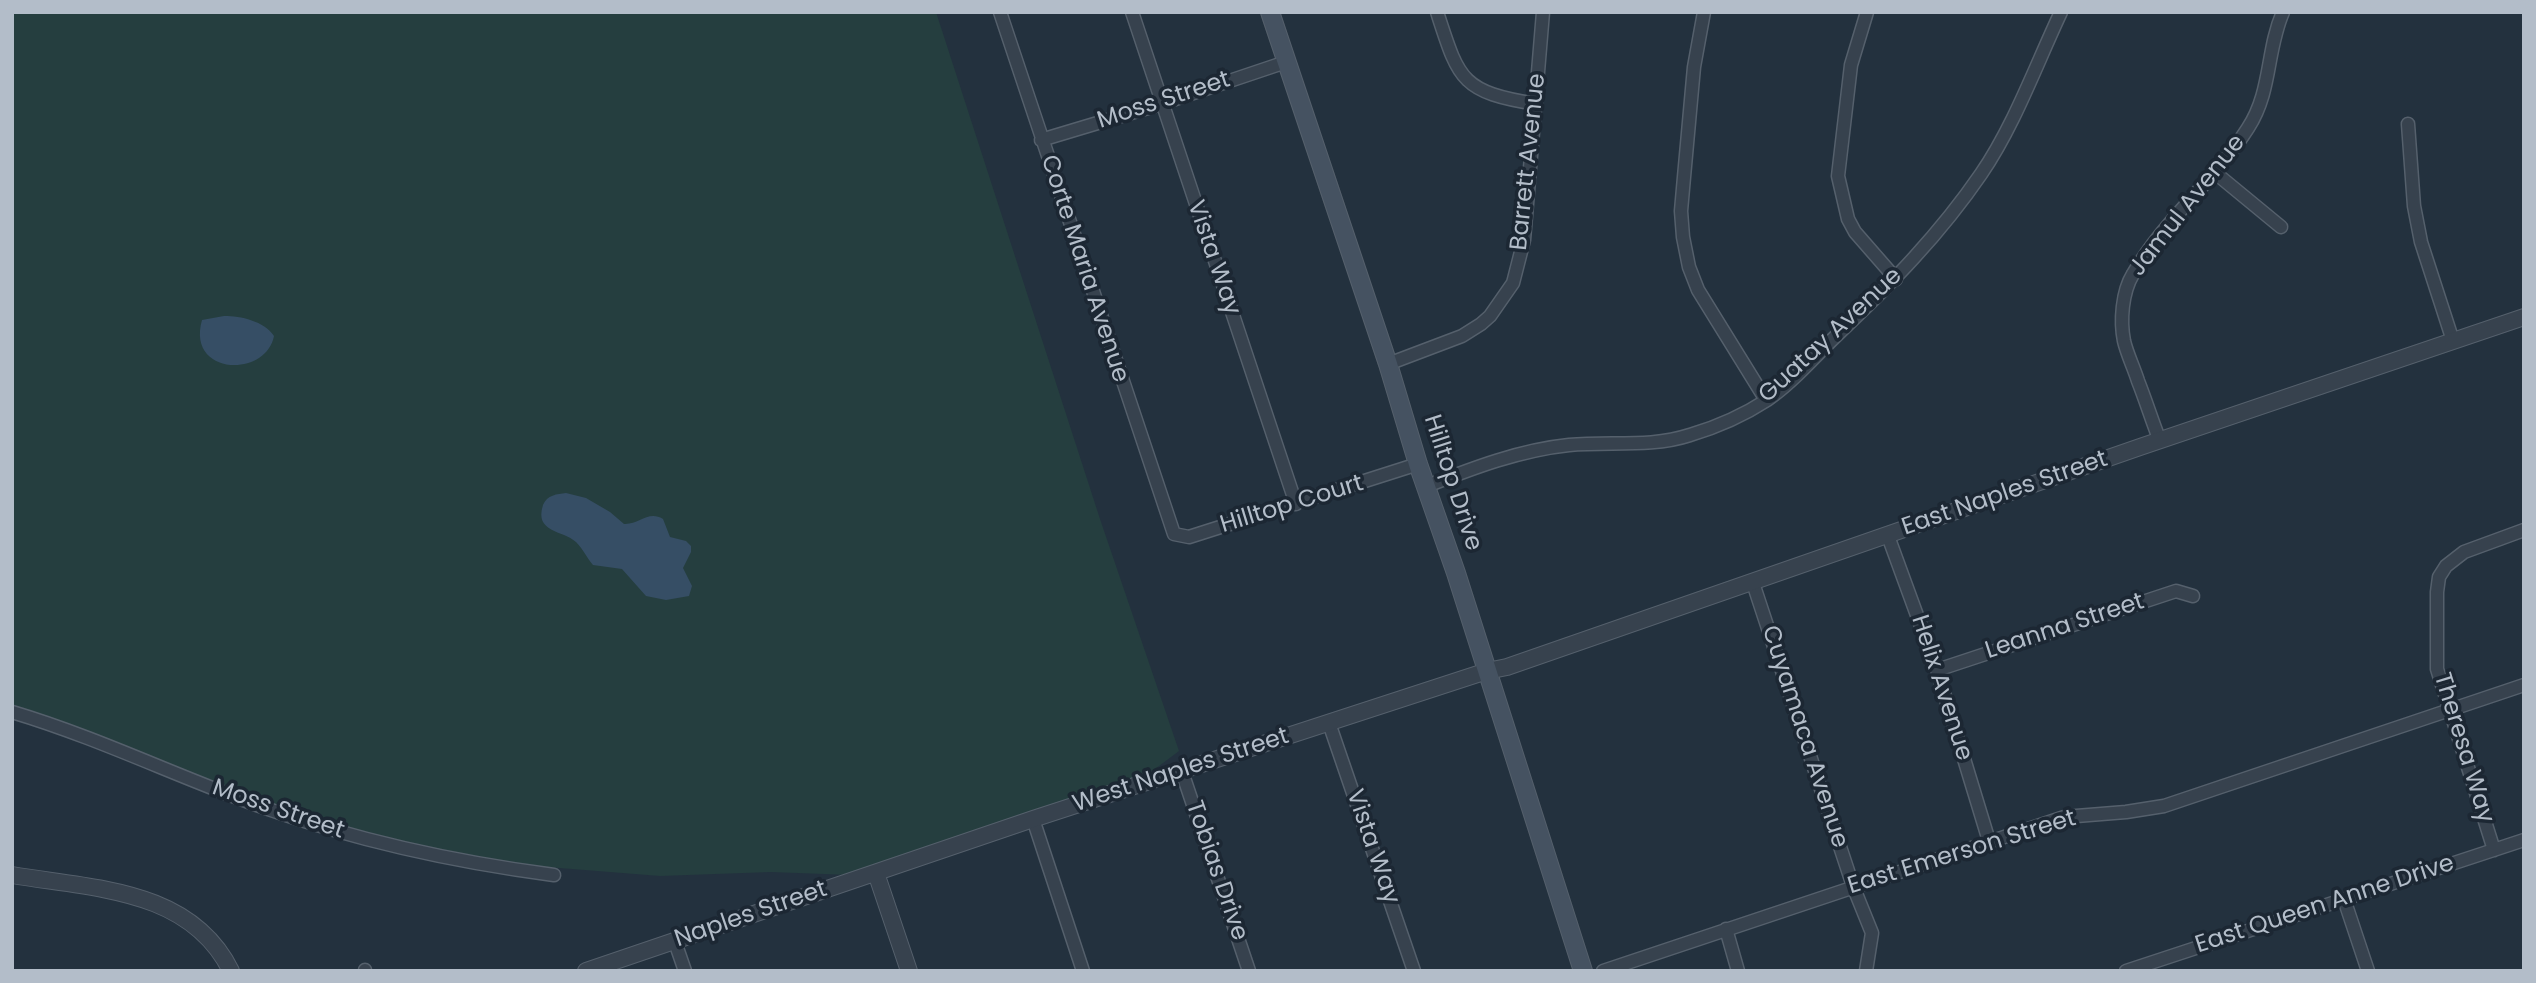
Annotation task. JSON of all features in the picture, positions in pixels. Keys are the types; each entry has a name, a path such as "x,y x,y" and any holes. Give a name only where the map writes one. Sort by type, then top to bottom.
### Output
{"main road":[{"name":"Hilltop Drive","path":"1270,12 1388,364 1583,971"}],"street":[{"name":"Corte Maria Avenue","path":"1000,12 1169,525"},
{"name":"Vista Way","path":"1132,12 1296,504"},
{"path":"1437,12 1453,61 1466,78 1491,95 1535,104"},
{"name":"Barrett Avenue","path":"1388,364 1462,336 1481,324 1490,316 1513,283 1524,240 1543,12"},
{"path":"1704,12 1694,67 1681,211 1683,237 1689,267 1698,290 1766,400"},
{"path":"1867,12 1851,65 1838,176 1847,219 1896,279"},
{"name":"Guatay Avenue","path":"1427,486 1506,457 1554,448 1588,444 1660,443 1691,435 1740,416 1766,400 1787,384 1896,279 1956,210 1998,145 2061,12"},
{"name":"Jamul Avenue","path":"2160,441 2124,340 2122,316 2125,299 2132,275 2249,127 2264,98 2276,28 2283,12"},
{"name":"Moss Street","path":"1041,140 1161,104 1286,62"},
{"path":"2408,124 2414,205 2421,242 2453,341"},
{"path":"2213,171 2281,227"},
{"name":"East Naples Street","path":"1487,671 1507,667 1754,583 2524,317"},
{"name":"Hilltop Court","path":"1169,525 1174,534 1189,537 1419,464"},
{"name":"Theresa Way","path":"2494,850 2437,668 2437,592 2439,577 2446,566 2464,552 2524,530"},
{"name":"Helix Avenue","path":"1888,536 1937,670 1989,841"},
{"name":"Cuyamaca Avenue","path":"1754,583 1853,886 1872,933 1867,971"},
{"name":"Leanna Street","path":"1937,670 2176,591 2193,596"},
{"name":"West Naples Street","path":"876,873 1487,671"},
{"name":"East Emerson Street","path":"1603,971 2064,817 2126,813 2164,806 2524,685"},
{"name":"Moss Street","path":"12,712 75,732 202,785 314,824 380,843 468,863 554,875"},
{"name":"Vista Way","path":"1329,723 1414,971"},
{"name":"Tobias Drive","path":"1182,772 1249,971"},
{"path":"1033,819 1083,971"},
{"name":"East Queen Anne Drive","path":"2126,971 2524,840"},
{"path":"876,873 909,971"},
{"name":"Naples Street","path":"586,971 876,873"},
{"path":"12,875 121,893 148,899 167,907 194,923 220,950 231,971"},
{"path":"2344,899 2368,971"},
{"path":"1726,929 1738,971"},
{"path":"675,942 685,971"}],"green space":[{"path":"12,12 936,12 1100,519 1179,751 1119,796 877,876 771,872 660,876 522,865 467,857 294,817 12,708"}],"water":[{"path":"224,316 245,318 270,331 274,336 268,350 257,359 243,364 229,365 216,361 205,352 200,338 202,320"},
{"path":"566,493 586,498 624,524 653,516 663,519 670,537 686,541 691,546 683,568 692,586 689,596 666,600 646,596 622,569 593,565 576,542 546,526 541,514 543,505 547,499"}]}
